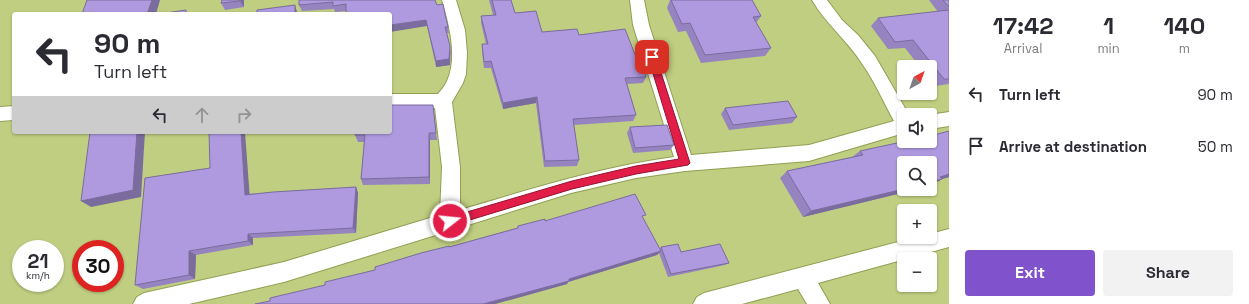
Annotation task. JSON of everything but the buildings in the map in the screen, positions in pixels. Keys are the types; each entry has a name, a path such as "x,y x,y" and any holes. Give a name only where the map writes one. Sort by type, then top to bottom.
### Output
{"street":[{"path":"449,0 460,61 454,84 443,101 451,167 450,221"},
{"path":"637,0 641,25 685,163"},
{"path":"819,0 837,24 852,39 869,60 897,110"},
{"path":"392,101 443,101"},
{"path":"0,114 12,113"},
{"path":"937,121 949,119"},
{"path":"144,304 284,272 572,185 636,170 685,163 809,153 897,128"},
{"path":"704,304 949,238"},
{"path":"802,277 819,304"}],"route":[{"path":"450,221 572,185 636,170 685,163 674,123 652,57"}]}
